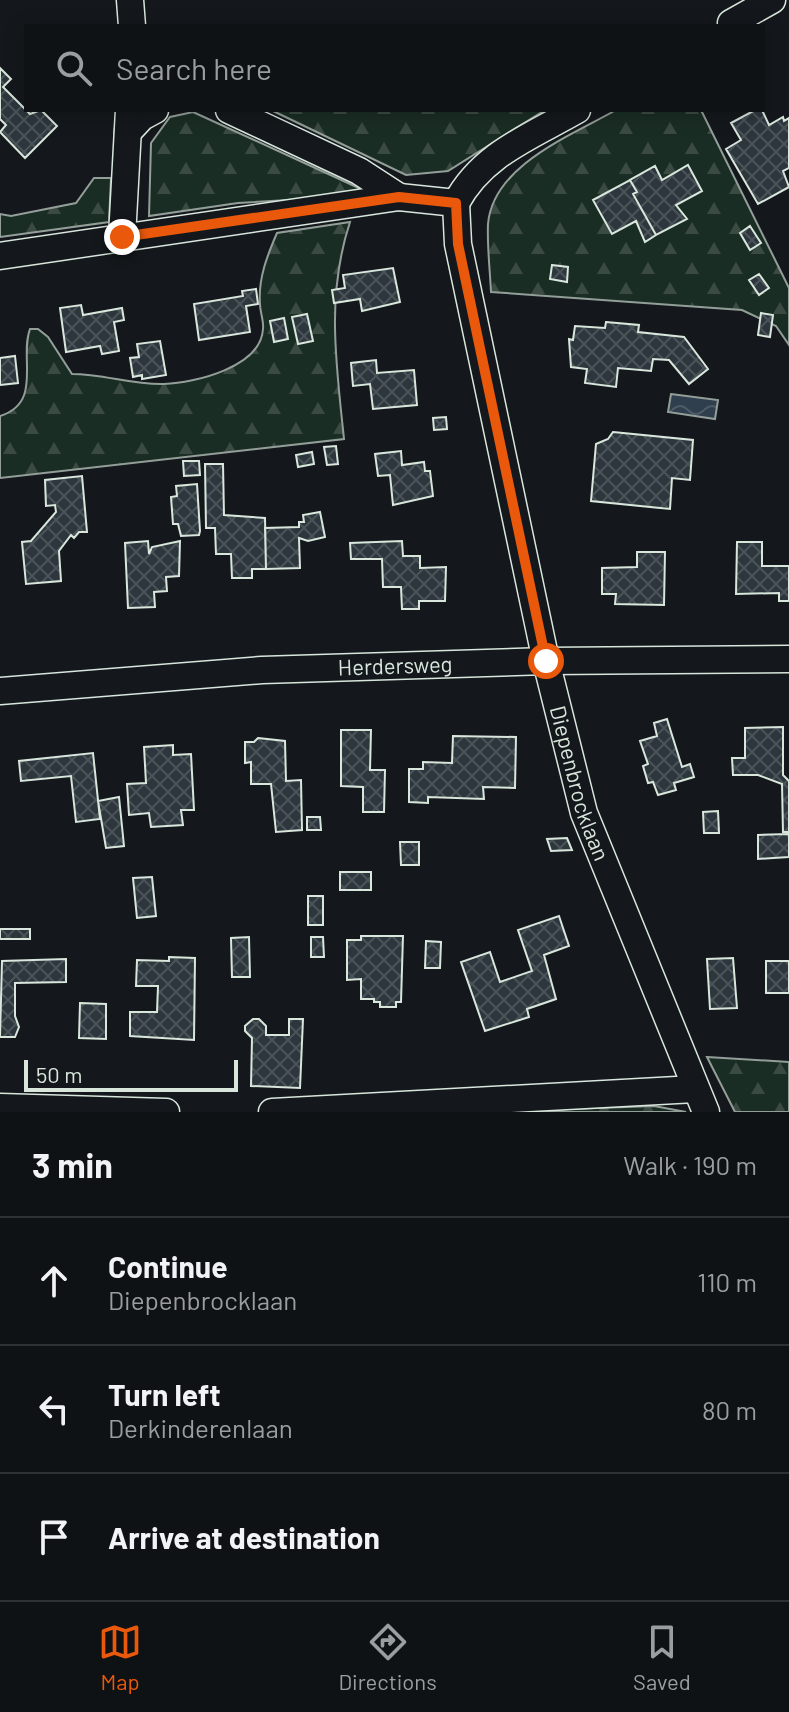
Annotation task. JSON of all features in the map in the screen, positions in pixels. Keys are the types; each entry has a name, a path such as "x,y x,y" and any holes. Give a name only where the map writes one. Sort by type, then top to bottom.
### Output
{"street":[{"path":"130,0 132,24"},
{"path":"724,24 772,0"},
{"path":"122,237 128,121 151,112"},
{"path":"233,112 359,171 399,197"},
{"path":"0,256 399,197 456,203 469,178 495,156 573,112"},
{"name":"Diepenbrocklaan","path":"456,203 458,244 546,661 584,813 700,1101"},
{"name":"Herdersweg","path":"0,691 262,670 546,661 789,659"},
{"path":"272,1112 700,1101"},
{"path":"0,1107 166,1112"}],"green space":[{"path":"193,112 374,195 238,203 149,216 151,143 170,117"},
{"path":"275,112 542,112 448,171 406,175"},
{"path":"612,112 702,112 789,288 789,345 776,326 742,310 491,292 488,224 493,203 519,169 557,142"},
{"path":"94,178 111,178 109,222 0,237 0,214 11,216 76,203"},
{"path":"350,222 335,303 336,356 344,439 0,478 0,416 13,410 25,390 30,329 38,329 48,337 72,374 152,384 177,383 208,376 239,363 259,342 263,326 260,286 277,233"},
{"path":"707,1057 789,1062 789,1112 735,1112"},
{"path":"654,1106 686,1112 484,1112"}],"water":[{"path":"671,394 718,400 715,419 668,412"}],"building":[{"path":"0,68 11,79 3,87 24,108 24,112 43,112 57,126 25,158 0,132 6,125 0,119"},
{"path":"751,112 763,112 769,125 783,117 784,121 789,118 789,168 783,171 789,187 758,204 726,149 741,140 731,123"},
{"path":"688,165 702,191 676,205 687,219 656,235 633,194 637,192 630,180 655,166 662,180"},
{"path":"630,180 637,192 633,194 656,235 645,242 636,221 612,234 593,200"},
{"path":"750,226 761,243 750,250 740,233"},
{"path":"552,265 568,267 567,282 550,279"},
{"path":"393,268 400,302 362,311 360,299 334,303 332,290 345,288 343,275"},
{"path":"759,274 769,288 759,295 749,280"},
{"path":"256,289 258,304 246,306 250,332 199,340 194,304 243,296 242,291"},
{"path":"81,305 83,315 122,308 124,320 114,322 119,351 102,354 100,346 66,352 60,308"},
{"path":"761,313 773,315 770,337 758,335"},
{"path":"307,314 313,341 298,344 292,317"},
{"path":"284,318 288,339 274,342 270,321"},
{"path":"606,322 639,325 638,332 684,337 708,369 689,384 669,360 653,359 651,371 618,368 616,387 585,383 587,369 571,367 569,339 573,340 575,326 605,328"},
{"path":"160,341 166,375 142,379 142,375 133,377 130,358 139,357 137,344"},
{"path":"15,356 18,383 0,385 0,358"},
{"path":"376,360 377,373 414,370 417,405 373,409 370,384 353,386 351,363"},
{"path":"446,417 447,429 434,430 433,418"},
{"path":"613,432 693,440 690,480 672,478 670,509 591,501 596,444 608,439"},
{"path":"336,446 338,464 327,465 324,447"},
{"path":"401,451 402,465 424,462 425,471 430,471 433,496 393,505 390,475 378,476 375,454"},
{"path":"312,452 314,464 298,467 296,455"},
{"path":"183,461 199,461 200,475 184,476"},
{"path":"205,464 223,464 224,515 265,518 266,569 252,569 252,578 232,578 231,554 216,554 215,528 206,528"},
{"path":"82,476 87,532 79,532 74,538 71,535 59,551 61,581 26,584 22,542 31,541 56,512 55,505 46,506 45,480"},
{"path":"197,484 199,535 181,536 178,524 173,524 171,497 177,496 176,486"},
{"path":"320,512 325,537 308,541 299,538 300,568 266,569 265,528 299,527 299,522 304,522 303,515"},
{"path":"148,541 149,554 152,547 180,541 179,576 166,577 167,591 154,592 155,607 128,608 125,543"},
{"path":"402,541 403,556 420,556 420,568 446,567 445,601 419,601 419,609 402,609 401,587 383,587 382,559 351,559 350,543"},
{"path":"737,542 762,542 762,566 789,566 789,601 779,601 779,593 736,594"},
{"path":"637,552 665,552 664,605 615,604 616,594 602,594 602,568 637,567"},
{"path":"667,719 682,767 690,764 694,777 674,783 676,790 658,795 653,782 648,783 643,766 648,764 640,741 657,736 654,723"},
{"path":"783,727 783,775 789,781 789,832 783,832 782,784 758,775 733,775 732,758 745,758 745,728"},
{"path":"341,730 371,730 370,770 385,770 384,812 363,812 363,787 341,786"},
{"path":"453,736 516,737 515,788 483,787 484,799 428,797 428,803 409,802 409,769 423,769 423,762 452,763"},
{"path":"258,738 285,741 286,781 301,780 302,830 276,832 271,784 251,784 251,762 245,763 245,742 254,742"},
{"path":"173,745 173,755 191,754 194,810 181,810 183,825 151,827 149,813 129,815 127,784 146,783 144,747"},
{"path":"93,753 100,819 76,822 71,776 21,781 19,761"},
{"path":"119,797 124,846 106,848 98,801"},
{"path":"718,811 719,833 704,833 703,812"},
{"path":"307,817 320,817 321,830 307,830"},
{"path":"789,834 789,857 758,859 758,835"},
{"path":"567,838 572,850 551,851 547,839"},
{"path":"400,842 419,842 419,865 401,865"},
{"path":"340,872 371,872 371,890 340,890"},
{"path":"152,877 156,916 137,918 133,878"},
{"path":"308,896 323,896 323,925 308,925"},
{"path":"559,916 569,946 544,955 556,999 527,1009 529,1017 485,1031 461,962 490,952 500,982 532,971 518,930"},
{"path":"0,929 30,929 30,939 0,939"},
{"path":"361,936 403,936 401,1002 396,1002 396,1007 380,1007 380,1002 374,1002 374,999 361,999 361,979 347,980 347,940 361,940"},
{"path":"249,937 250,977 232,977 231,938"},
{"path":"311,937 323,937 324,957 311,957"},
{"path":"426,941 441,942 440,968 425,968"},
{"path":"169,957 195,958 194,1040 130,1036 130,1012 157,1012 158,986 136,986 137,960 169,961"},
{"path":"733,958 737,1008 710,1009 707,959"},
{"path":"66,959 66,982 15,983 15,1016 19,1027 15,1037 0,1037 2,961"},
{"path":"766,961 789,961 789,993 766,993"},
{"path":"80,1003 106,1004 106,1039 79,1038"},
{"path":"253,1019 259,1019 266,1026 266,1035 289,1035 289,1019 303,1019 300,1088 251,1086 252,1038 245,1031 245,1026"}],"route":[{"path":"122,237 399,197 456,203 458,244 546,661"}]}
